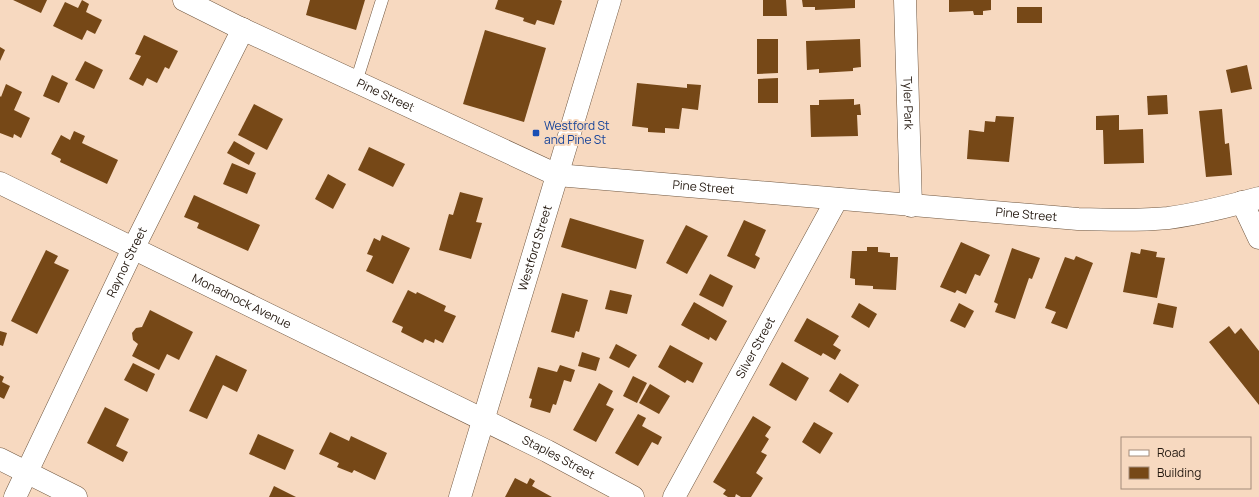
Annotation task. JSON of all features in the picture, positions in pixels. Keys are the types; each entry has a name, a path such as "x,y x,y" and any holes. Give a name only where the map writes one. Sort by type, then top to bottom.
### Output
{"street":[{"name":"Pine Street","path":"184,0 557,175 1078,219 1133,220 1168,218 1201,213 1251,200"},
{"name":"Westford Street","path":"460,497 610,0"},
{"name":"Tyler Park","path":"905,0 911,206"},
{"name":"Raynor Street","path":"15,497 133,249 243,29"},
{"name":"Monadnock Avenue","path":"0,183 483,419"},
{"name":"Silver Street","path":"674,497 837,199"},
{"path":"1251,200 1259,238"},
{"name":"Staples Street","path":"483,419 633,497"},
{"path":"0,459 76,497"}],"lane":[{"path":"356,82 382,0"}],"building":[{"path":"13,0 47,0 41,13"},
{"path":"82,0 89,4 86,12 102,20 95,34 87,30 82,40 53,26 65,2 78,8"},
{"path":"310,0 365,0 356,30 306,15"},
{"path":"498,0 562,1 554,25 537,20 535,25 523,21 524,18 495,9"},
{"path":"763,0 786,0 787,16 763,16"},
{"path":"802,0 855,0 855,8 815,10 815,7 803,7"},
{"path":"949,0 991,0 991,10 983,11 983,15 974,15 973,11 949,12"},
{"path":"1017,7 1042,7 1042,23 1017,23"},
{"path":"485,30 546,48 524,122 463,104"},
{"path":"144,35 178,51 169,69 165,67 157,83 147,78 143,86 129,79 141,56 135,54"},
{"path":"757,39 778,39 778,73 757,74"},
{"path":"860,39 861,67 853,68 853,71 819,73 819,69 807,70 806,41"},
{"path":"0,47 5,50 0,61"},
{"path":"85,61 103,70 94,89 75,80"},
{"path":"1247,65 1252,89 1231,93 1226,70"},
{"path":"52,75 68,83 59,103 43,96"},
{"path":"778,78 778,103 758,103 758,79"},
{"path":"637,83 687,88 687,84 701,85 698,110 682,108 679,129 665,128 665,133 648,132 648,128 632,126"},
{"path":"6,84 22,92 14,110 30,118 21,138 14,134 13,138 0,133 0,96 1,97"},
{"path":"1167,95 1168,114 1148,115 1147,96"},
{"path":"854,99 854,105 860,104 861,115 857,115 858,136 811,137 810,105 819,105 819,100"},
{"path":"254,104 283,119 267,150 238,135"},
{"path":"1222,109 1225,144 1229,143 1232,175 1206,177 1199,111"},
{"path":"1119,115 1119,130 1143,129 1144,163 1104,164 1103,130 1096,130 1096,116"},
{"path":"996,116 1014,117 1009,162 967,159 969,130 984,132 985,121 995,122"},
{"path":"74,131 85,136 82,143 118,160 107,184 60,162 61,159 51,154 61,135 70,140"},
{"path":"234,141 255,153 249,165 227,153"},
{"path":"369,147 405,164 393,187 358,170"},
{"path":"232,163 256,173 247,194 223,184"},
{"path":"328,174 346,184 333,209 315,199"},
{"path":"460,192 483,198 476,222 482,223 471,259 439,250 449,214 453,215"},
{"path":"194,195 260,225 248,251 197,228 199,223 184,217"},
{"path":"570,218 644,240 636,269 561,247"},
{"path":"744,220 766,230 755,255 760,258 755,269 727,256"},
{"path":"686,225 708,236 687,274 666,263"},
{"path":"382,235 410,248 393,284 366,271 373,256 367,254 374,238 380,241"},
{"path":"961,242 990,255 980,276 975,274 966,294 957,290 955,293 940,287"},
{"path":"867,247 878,247 878,252 890,253 890,257 898,257 896,290 873,289 873,286 855,285 855,279 850,278 852,251 867,251"},
{"path":"1012,248 1040,258 1032,279 1029,278 1015,319 995,312 998,304 994,302"},
{"path":"1141,249 1157,252 1156,257 1165,258 1157,298 1123,292 1131,252 1140,254"},
{"path":"46,250 58,256 54,263 69,270 37,334 11,321"},
{"path":"1076,256 1093,263 1067,329 1051,323 1056,312 1045,308 1065,257 1074,260"},
{"path":"710,274 733,286 723,307 699,295"},
{"path":"408,290 416,294 417,292 446,306 444,311 456,316 443,343 435,339 434,343 425,339 423,343 401,332 403,327 392,322"},
{"path":"610,290 632,295 627,314 605,309"},
{"path":"562,293 588,300 579,332 576,331 574,338 551,332"},
{"path":"694,302 727,321 716,341 710,337 709,340 681,325"},
{"path":"859,303 877,314 869,328 851,317"},
{"path":"959,303 974,311 965,328 950,321"},
{"path":"1158,303 1177,307 1173,328 1153,324"},
{"path":"150,310 193,332 179,360 167,354 159,370 132,356 138,344 133,340 132,333 136,328 142,327"},
{"path":"807,318 839,336 833,345 841,350 835,360 823,353 821,356 794,341"},
{"path":"1229,326 1235,334 1241,328 1259,351 1259,405 1209,342"},
{"path":"0,331 7,333 3,346 0,345"},
{"path":"616,344 637,355 629,368 609,358"},
{"path":"670,345 703,363 693,383 687,380 685,383 658,367"},
{"path":"582,352 600,358 596,371 578,366"},
{"path":"216,355 247,370 237,392 223,385 207,419 189,411"},
{"path":"782,362 809,378 796,401 769,385"},
{"path":"133,363 155,374 147,392 124,380"},
{"path":"560,365 575,370 571,382 564,380 556,405 553,404 550,413 530,407 532,399 529,398 538,367 557,372"},
{"path":"840,373 859,385 848,403 829,391"},
{"path":"0,375 4,377 2,382 10,386 4,399 0,397"},
{"path":"633,376 647,383 637,403 623,396"},
{"path":"599,383 613,391 606,405 614,409 596,442 573,430"},
{"path":"650,384 670,396 659,414 639,403"},
{"path":"105,407 129,419 116,446 128,452 123,462 87,443"},
{"path":"638,414 646,418 642,426 662,437 658,445 652,442 638,466 615,453"},
{"path":"753,416 771,427 765,436 769,439 761,452 767,455 756,473 763,478 751,497 741,497 736,494 735,497 728,497 723,494 726,490 713,482"},
{"path":"814,422 833,433 820,454 802,442"},
{"path":"330,432 349,441 351,436 387,453 375,480 354,470 352,473 337,467 339,463 319,454"},
{"path":"258,434 294,450 285,470 249,454"},
{"path":"515,478 527,484 530,478 535,481 532,486 552,497 505,497"},
{"path":"274,486 296,497 269,497"}],"place":[{"name":"Westford St and Pine St","path":"536,133"}]}
